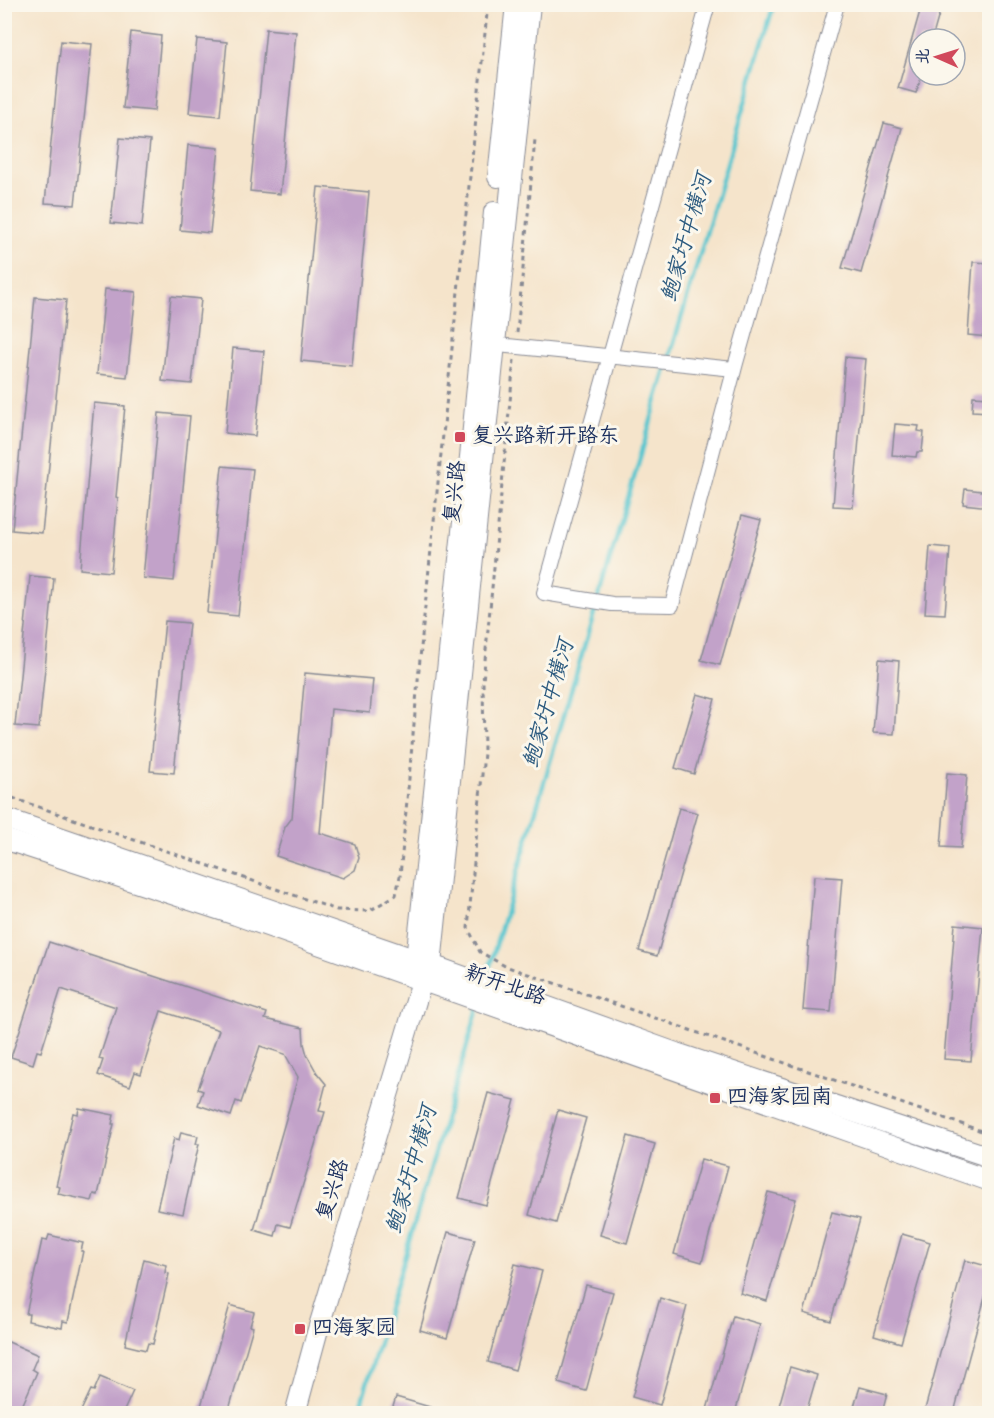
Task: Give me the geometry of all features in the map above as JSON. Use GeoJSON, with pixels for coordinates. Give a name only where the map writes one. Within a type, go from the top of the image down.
{"type":"FeatureCollection","features":[{"type":"Feature","properties":{"kind":"main road","name":"复兴路"},"geometry":{"type":"LineString","coordinates":[[488,344],[516,4]]}},
{"type":"Feature","properties":{"kind":"main road","name":"复兴路"},"geometry":{"type":"LineString","coordinates":[[296,1413],[316,1333],[423,969],[472,438],[508,206],[530,4]]}},
{"type":"Feature","properties":{"kind":"main road","name":"新开北路"},"geometry":{"type":"LineString","coordinates":[[4,818],[423,969],[990,1180]]}},
{"type":"Feature","properties":{"kind":"main road","name":"新开北路"},"geometry":{"type":"LineString","coordinates":[[4,839],[236,915],[423,969]]}},
{"type":"Feature","properties":{"kind":"main road","name":"新开北路"},"geometry":{"type":"LineString","coordinates":[[500,999],[676,1053],[990,1157]]}},
{"type":"Feature","properties":{"kind":"street"},"geometry":{"type":"LineString","coordinates":[[708,4],[544,593],[612,604],[672,605],[734,369],[837,4]]}},
{"type":"Feature","properties":{"kind":"street"},"geometry":{"type":"LineString","coordinates":[[488,344],[734,369]]}},
{"type":"Feature","properties":{"kind":"path"},"geometry":{"type":"LineString","coordinates":[[4,795],[338,910],[369,911],[396,895],[400,876],[423,626],[488,4]]}},
{"type":"Feature","properties":{"kind":"path"},"geometry":{"type":"LineString","coordinates":[[516,338],[536,136]]}},
{"type":"Feature","properties":{"kind":"path"},"geometry":{"type":"LineString","coordinates":[[515,350],[483,681],[484,753],[468,928],[480,952],[506,966],[990,1134]]}},
{"type":"Feature","properties":{"kind":"building"},"geometry":{"type":"Polygon","coordinates":[[[922,4],[942,4],[935,27],[915,27],[922,4]]]}},
{"type":"Feature","properties":{"kind":"building"},"geometry":{"type":"Polygon","coordinates":[[[266,29],[296,32],[280,194],[250,191],[266,29]]]}},
{"type":"Feature","properties":{"kind":"building"},"geometry":{"type":"Polygon","coordinates":[[[131,32],[161,36],[154,111],[123,108],[131,32]]]}},
{"type":"Feature","properties":{"kind":"building"},"geometry":{"type":"Polygon","coordinates":[[[197,39],[227,42],[220,116],[189,113],[197,39]]]}},
{"type":"Feature","properties":{"kind":"building"},"geometry":{"type":"Polygon","coordinates":[[[61,41],[92,44],[75,205],[45,203],[61,41]]]}},
{"type":"Feature","properties":{"kind":"building"},"geometry":{"type":"Polygon","coordinates":[[[907,56],[907,87],[918,87],[916,93],[898,88],[907,56]]]}},
{"type":"Feature","properties":{"kind":"building"},"geometry":{"type":"Polygon","coordinates":[[[884,123],[902,128],[861,273],[842,268],[884,123]]]}},
{"type":"Feature","properties":{"kind":"building"},"geometry":{"type":"Polygon","coordinates":[[[120,138],[150,141],[142,226],[111,223],[120,138]]]}},
{"type":"Feature","properties":{"kind":"building"},"geometry":{"type":"Polygon","coordinates":[[[188,145],[219,148],[210,233],[180,230],[188,145]]]}},
{"type":"Feature","properties":{"kind":"building"},"geometry":{"type":"Polygon","coordinates":[[[318,187],[369,192],[352,366],[301,361],[318,187]]]}},
{"type":"Feature","properties":{"kind":"building"},"geometry":{"type":"Polygon","coordinates":[[[973,262],[990,263],[988,337],[968,335],[973,262]]]}},
{"type":"Feature","properties":{"kind":"building"},"geometry":{"type":"Polygon","coordinates":[[[105,289],[136,292],[127,377],[97,374],[105,289]]]}},
{"type":"Feature","properties":{"kind":"building"},"geometry":{"type":"Polygon","coordinates":[[[171,296],[201,299],[192,384],[162,381],[171,296]]]}},
{"type":"Feature","properties":{"kind":"building"},"geometry":{"type":"Polygon","coordinates":[[[35,297],[66,300],[42,533],[12,530],[35,297]]]}},
{"type":"Feature","properties":{"kind":"building"},"geometry":{"type":"Polygon","coordinates":[[[233,348],[264,351],[255,436],[225,433],[233,348]]]}},
{"type":"Feature","properties":{"kind":"building"},"geometry":{"type":"Polygon","coordinates":[[[845,357],[866,359],[853,507],[833,506],[845,357]]]}},
{"type":"Feature","properties":{"kind":"building"},"geometry":{"type":"Polygon","coordinates":[[[973,396],[990,397],[990,412],[972,411],[973,396]]]}},
{"type":"Feature","properties":{"kind":"building"},"geometry":{"type":"Polygon","coordinates":[[[94,403],[125,406],[111,572],[80,569],[94,403]]]}},
{"type":"Feature","properties":{"kind":"building"},"geometry":{"type":"Polygon","coordinates":[[[159,413],[190,416],[174,581],[143,578],[159,413]]]}},
{"type":"Feature","properties":{"kind":"building"},"geometry":{"type":"Polygon","coordinates":[[[895,424],[919,426],[918,431],[924,432],[922,452],[917,452],[916,457],[892,455],[895,424]]]}},
{"type":"Feature","properties":{"kind":"building"},"geometry":{"type":"Polygon","coordinates":[[[222,466],[253,469],[238,616],[207,613],[222,466]]]}},
{"type":"Feature","properties":{"kind":"building"},"geometry":{"type":"Polygon","coordinates":[[[965,489],[990,492],[990,507],[963,504],[965,489]]]}},
{"type":"Feature","properties":{"kind":"building"},"geometry":{"type":"Polygon","coordinates":[[[742,515],[761,520],[720,665],[701,660],[742,515]]]}},
{"type":"Feature","properties":{"kind":"building"},"geometry":{"type":"Polygon","coordinates":[[[930,546],[950,548],[945,614],[925,613],[930,546]]]}},
{"type":"Feature","properties":{"kind":"building"},"geometry":{"type":"Polygon","coordinates":[[[30,576],[54,578],[39,728],[15,726],[30,576]]]}},
{"type":"Feature","properties":{"kind":"building"},"geometry":{"type":"Polygon","coordinates":[[[165,621],[189,623],[174,773],[150,771],[165,621]]]}},
{"type":"Feature","properties":{"kind":"building"},"geometry":{"type":"Polygon","coordinates":[[[879,659],[899,661],[894,734],[873,733],[879,659]]]}},
{"type":"Feature","properties":{"kind":"building"},"geometry":{"type":"Polygon","coordinates":[[[305,673],[373,679],[370,713],[331,709],[320,833],[355,844],[359,858],[355,870],[343,878],[276,856],[285,827],[292,818],[305,673]]]}},
{"type":"Feature","properties":{"kind":"building"},"geometry":{"type":"Polygon","coordinates":[[[697,694],[715,699],[694,774],[675,768],[697,694]]]}},
{"type":"Feature","properties":{"kind":"building"},"geometry":{"type":"Polygon","coordinates":[[[947,773],[967,775],[961,848],[941,847],[947,773]]]}},
{"type":"Feature","properties":{"kind":"building"},"geometry":{"type":"Polygon","coordinates":[[[679,808],[698,813],[657,956],[639,951],[679,808]]]}},
{"type":"Feature","properties":{"kind":"building"},"geometry":{"type":"Polygon","coordinates":[[[814,876],[842,878],[831,1012],[803,1010],[814,876]]]}},
{"type":"Feature","properties":{"kind":"building"},"geometry":{"type":"Polygon","coordinates":[[[955,924],[983,927],[971,1061],[944,1059],[955,924]]]}},
{"type":"Feature","properties":{"kind":"building"},"geometry":{"type":"Polygon","coordinates":[[[49,942],[267,1013],[265,1019],[303,1028],[307,1055],[326,1084],[319,1111],[325,1112],[290,1227],[278,1224],[275,1236],[254,1230],[298,1077],[285,1054],[260,1046],[241,1103],[236,1101],[231,1116],[198,1105],[203,1091],[198,1089],[219,1030],[161,1011],[141,1074],[135,1072],[130,1086],[98,1075],[103,1060],[99,1059],[116,1007],[61,989],[41,1052],[37,1051],[33,1064],[11,1057],[49,942]]]}},
{"type":"Feature","properties":{"kind":"building"},"geometry":{"type":"Polygon","coordinates":[[[488,1093],[515,1100],[486,1205],[459,1198],[488,1093]]]}},
{"type":"Feature","properties":{"kind":"building"},"geometry":{"type":"Polygon","coordinates":[[[79,1108],[114,1115],[98,1195],[94,1194],[92,1201],[58,1194],[60,1187],[56,1186],[73,1113],[78,1114],[79,1108]]]}},
{"type":"Feature","properties":{"kind":"building"},"geometry":{"type":"Polygon","coordinates":[[[558,1110],[586,1118],[556,1223],[529,1215],[558,1110]]]}},
{"type":"Feature","properties":{"kind":"building"},"geometry":{"type":"Polygon","coordinates":[[[181,1132],[198,1136],[196,1144],[199,1144],[183,1214],[157,1209],[174,1138],[179,1140],[181,1132]]]}},
{"type":"Feature","properties":{"kind":"building"},"geometry":{"type":"Polygon","coordinates":[[[628,1136],[655,1144],[627,1243],[600,1235],[628,1136]]]}},
{"type":"Feature","properties":{"kind":"building"},"geometry":{"type":"Polygon","coordinates":[[[701,1159],[728,1166],[702,1262],[674,1254],[701,1159]]]}},
{"type":"Feature","properties":{"kind":"building"},"geometry":{"type":"Polygon","coordinates":[[[768,1192],[796,1199],[767,1301],[740,1293],[768,1192]]]}},
{"type":"Feature","properties":{"kind":"building"},"geometry":{"type":"Polygon","coordinates":[[[832,1212],[860,1219],[831,1321],[804,1313],[832,1212]]]}},
{"type":"Feature","properties":{"kind":"building"},"geometry":{"type":"Polygon","coordinates":[[[448,1232],[475,1239],[447,1338],[420,1330],[448,1232]]]}},
{"type":"Feature","properties":{"kind":"building"},"geometry":{"type":"Polygon","coordinates":[[[902,1234],[930,1242],[901,1343],[874,1335],[902,1234]]]}},
{"type":"Feature","properties":{"kind":"building"},"geometry":{"type":"Polygon","coordinates":[[[49,1235],[83,1243],[68,1322],[63,1321],[62,1328],[28,1321],[29,1314],[26,1314],[42,1240],[47,1241],[49,1235]]]}},
{"type":"Feature","properties":{"kind":"building"},"geometry":{"type":"Polygon","coordinates":[[[144,1259],[166,1265],[165,1273],[169,1274],[153,1344],[148,1343],[146,1350],[125,1345],[144,1259]]]}},
{"type":"Feature","properties":{"kind":"building"},"geometry":{"type":"Polygon","coordinates":[[[965,1260],[990,1267],[990,1279],[954,1413],[924,1413],[965,1260]]]}},
{"type":"Feature","properties":{"kind":"building"},"geometry":{"type":"Polygon","coordinates":[[[515,1264],[542,1271],[515,1370],[488,1362],[515,1264]]]}},
{"type":"Feature","properties":{"kind":"building"},"geometry":{"type":"Polygon","coordinates":[[[586,1285],[613,1292],[586,1391],[558,1383],[586,1285]]]}},
{"type":"Feature","properties":{"kind":"building"},"geometry":{"type":"Polygon","coordinates":[[[660,1298],[687,1306],[660,1405],[632,1397],[660,1298]]]}},
{"type":"Feature","properties":{"kind":"building"},"geometry":{"type":"Polygon","coordinates":[[[230,1305],[254,1312],[250,1326],[253,1327],[228,1413],[199,1413],[230,1305]]]}},
{"type":"Feature","properties":{"kind":"building"},"geometry":{"type":"Polygon","coordinates":[[[733,1316],[760,1324],[735,1413],[706,1413],[733,1316]]]}},
{"type":"Feature","properties":{"kind":"building"},"geometry":{"type":"Polygon","coordinates":[[[4,1340],[38,1355],[32,1369],[37,1372],[19,1413],[4,1413],[4,1340]]]}},
{"type":"Feature","properties":{"kind":"building"},"geometry":{"type":"Polygon","coordinates":[[[790,1367],[817,1375],[806,1413],[777,1413],[790,1367]]]}},
{"type":"Feature","properties":{"kind":"building"},"geometry":{"type":"Polygon","coordinates":[[[100,1377],[133,1391],[123,1413],[80,1413],[100,1377]]]}},
{"type":"Feature","properties":{"kind":"building"},"geometry":{"type":"Polygon","coordinates":[[[860,1387],[887,1394],[882,1413],[852,1413],[860,1387]]]}},
{"type":"Feature","properties":{"kind":"building"},"geometry":{"type":"Polygon","coordinates":[[[396,1397],[440,1410],[439,1413],[391,1413],[396,1397]]]}},
{"type":"Feature","properties":{"kind":"waterway","name":"鲍家圩中横河"},"geometry":{"type":"LineString","coordinates":[[486,979],[774,4]]}},
{"type":"Feature","properties":{"kind":"waterway","name":"鲍家圩中横河"},"geometry":{"type":"LineString","coordinates":[[358,1414],[479,1005]]}},
{"type":"Feature","properties":{"kind":"place","name":"复兴路新开路东"},"geometry":{"type":"Point","coordinates":[460,437]}},
{"type":"Feature","properties":{"kind":"place","name":"四海家园南"},"geometry":{"type":"Point","coordinates":[715,1098]}},
{"type":"Feature","properties":{"kind":"place","name":"四海家园"},"geometry":{"type":"Point","coordinates":[300,1329]}}]}
